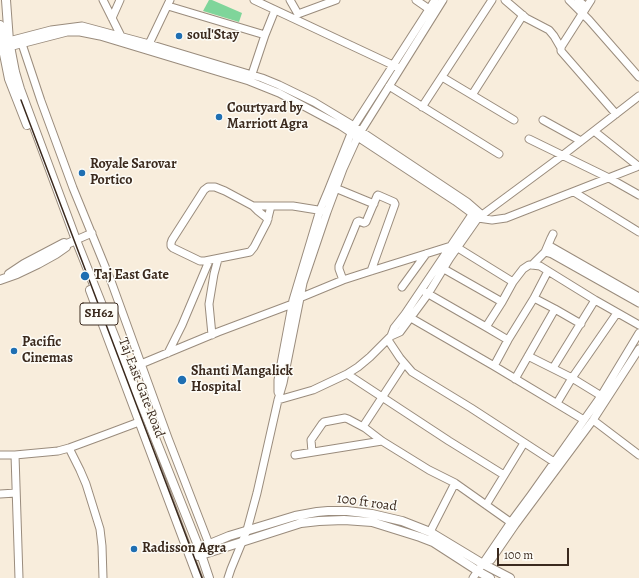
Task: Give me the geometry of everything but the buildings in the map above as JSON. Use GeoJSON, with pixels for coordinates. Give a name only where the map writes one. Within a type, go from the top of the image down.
{"type":"FeatureCollection","features":[{"type":"Feature","properties":{"kind":"main road","name":"SH62"},"geometry":{"type":"LineString","coordinates":[[5,44],[6,0]]}},
{"type":"Feature","properties":{"kind":"main road","name":"SH62"},"geometry":{"type":"LineString","coordinates":[[0,26],[72,242],[129,372],[209,578]]}},
{"type":"Feature","properties":{"kind":"main road"},"geometry":{"type":"LineString","coordinates":[[2,279],[38,264],[56,254],[72,242]]}},
{"type":"Feature","properties":{"kind":"main road","name":"Taj East Gate Road"},"geometry":{"type":"LineString","coordinates":[[72,242],[198,578]]}},
{"type":"Feature","properties":{"kind":"main road","name":"100 ft road"},"geometry":{"type":"LineString","coordinates":[[200,552],[209,544],[229,536],[295,516],[317,512],[347,511],[372,514],[402,521],[430,532],[510,578]]}},
{"type":"Feature","properties":{"kind":"main road","name":"100 ft road"},"geometry":{"type":"LineString","coordinates":[[190,555],[241,543],[301,523],[344,520],[372,522],[433,542],[478,575],[490,578]]}},
{"type":"Feature","properties":{"kind":"street"},"geometry":{"type":"LineString","coordinates":[[102,0],[121,36]]}},
{"type":"Feature","properties":{"kind":"street"},"geometry":{"type":"LineString","coordinates":[[112,18],[120,0]]}},
{"type":"Feature","properties":{"kind":"street"},"geometry":{"type":"LineString","coordinates":[[254,0],[400,69]]}},
{"type":"Feature","properties":{"kind":"street"},"geometry":{"type":"LineString","coordinates":[[290,0],[298,14],[336,0]]}},
{"type":"Feature","properties":{"kind":"street"},"geometry":{"type":"LineString","coordinates":[[416,0],[429,8]]}},
{"type":"Feature","properties":{"kind":"street"},"geometry":{"type":"LineString","coordinates":[[228,578],[247,530],[268,447],[278,400],[278,380],[296,301],[324,211],[343,169],[356,131],[393,65],[435,0]]}},
{"type":"Feature","properties":{"kind":"street"},"geometry":{"type":"LineString","coordinates":[[356,131],[389,86],[444,0]]}},
{"type":"Feature","properties":{"kind":"street"},"geometry":{"type":"LineString","coordinates":[[422,107],[492,0]]}},
{"type":"Feature","properties":{"kind":"street"},"geometry":{"type":"LineString","coordinates":[[505,0],[531,21],[550,30],[562,53],[616,114]]}},
{"type":"Feature","properties":{"kind":"street"},"geometry":{"type":"LineString","coordinates":[[569,0],[584,10]]}},
{"type":"Feature","properties":{"kind":"street"},"geometry":{"type":"LineString","coordinates":[[578,0],[594,25],[639,77]]}},
{"type":"Feature","properties":{"kind":"street"},"geometry":{"type":"LineString","coordinates":[[560,48],[591,0]]}},
{"type":"Feature","properties":{"kind":"street"},"geometry":{"type":"LineString","coordinates":[[149,44],[169,3],[265,35]]}},
{"type":"Feature","properties":{"kind":"street"},"geometry":{"type":"LineString","coordinates":[[252,74],[275,10]]}},
{"type":"Feature","properties":{"kind":"street"},"geometry":{"type":"LineString","coordinates":[[472,95],[523,15]]}},
{"type":"Feature","properties":{"kind":"street"},"geometry":{"type":"LineString","coordinates":[[5,44],[51,30],[82,26],[252,74],[275,83],[314,102],[356,131],[467,202],[477,214],[492,220],[506,218],[639,166]]}},
{"type":"Feature","properties":{"kind":"street"},"geometry":{"type":"LineString","coordinates":[[5,44],[22,44],[67,32],[80,32],[100,36],[259,84],[341,126],[356,131]]}},
{"type":"Feature","properties":{"kind":"street"},"geometry":{"type":"LineString","coordinates":[[22,44],[73,188],[111,280],[209,544]]}},
{"type":"Feature","properties":{"kind":"street"},"geometry":{"type":"LineString","coordinates":[[442,77],[514,120]]}},
{"type":"Feature","properties":{"kind":"street"},"geometry":{"type":"LineString","coordinates":[[389,86],[499,154]]}},
{"type":"Feature","properties":{"kind":"street"},"geometry":{"type":"LineString","coordinates":[[278,400],[313,390],[347,374],[370,357],[390,338],[400,332],[422,289],[477,214],[563,155],[639,96]]}},
{"type":"Feature","properties":{"kind":"street"},"geometry":{"type":"LineString","coordinates":[[543,120],[581,141]]}},
{"type":"Feature","properties":{"kind":"street"},"geometry":{"type":"LineString","coordinates":[[594,131],[639,166]]}},
{"type":"Feature","properties":{"kind":"street"},"geometry":{"type":"LineString","coordinates":[[529,139],[609,178],[639,195]]}},
{"type":"Feature","properties":{"kind":"street"},"geometry":{"type":"LineString","coordinates":[[268,219],[253,206],[225,191],[215,187],[208,187],[204,190],[171,243],[171,246],[200,260],[209,261],[250,252],[267,222],[268,219],[271,206]]}},
{"type":"Feature","properties":{"kind":"street"},"geometry":{"type":"LineString","coordinates":[[340,190],[374,204]]}},
{"type":"Feature","properties":{"kind":"street"},"geometry":{"type":"LineString","coordinates":[[574,192],[639,232]]}},
{"type":"Feature","properties":{"kind":"street"},"geometry":{"type":"LineString","coordinates":[[343,280],[339,266],[357,222],[366,222],[378,195],[394,202],[395,204],[371,271]]}},
{"type":"Feature","properties":{"kind":"street"},"geometry":{"type":"LineString","coordinates":[[253,206],[293,206],[324,211]]}},
{"type":"Feature","properties":{"kind":"street"},"geometry":{"type":"LineString","coordinates":[[72,242],[92,233]]}},
{"type":"Feature","properties":{"kind":"street"},"geometry":{"type":"LineString","coordinates":[[532,265],[546,248],[553,234]]}},
{"type":"Feature","properties":{"kind":"street"},"geometry":{"type":"LineString","coordinates":[[408,316],[428,294],[444,269],[454,247]]}},
{"type":"Feature","properties":{"kind":"street"},"geometry":{"type":"LineString","coordinates":[[129,372],[141,364],[296,301],[343,280],[426,254],[454,247],[514,282]]}},
{"type":"Feature","properties":{"kind":"street"},"geometry":{"type":"LineString","coordinates":[[546,248],[639,297]]}},
{"type":"Feature","properties":{"kind":"street"},"geometry":{"type":"LineString","coordinates":[[546,248],[552,254],[639,303]]}},
{"type":"Feature","properties":{"kind":"street"},"geometry":{"type":"LineString","coordinates":[[402,287],[426,254]]}},
{"type":"Feature","properties":{"kind":"street"},"geometry":{"type":"LineString","coordinates":[[212,335],[209,304],[218,259]]}},
{"type":"Feature","properties":{"kind":"street"},"geometry":{"type":"LineString","coordinates":[[168,353],[182,325],[209,261]]}},
{"type":"Feature","properties":{"kind":"street"},"geometry":{"type":"LineString","coordinates":[[486,327],[514,282],[523,269],[528,265],[540,266],[639,325]]}},
{"type":"Feature","properties":{"kind":"street"},"geometry":{"type":"LineString","coordinates":[[444,269],[502,302]]}},
{"type":"Feature","properties":{"kind":"street"},"geometry":{"type":"LineString","coordinates":[[494,366],[548,271]]}},
{"type":"Feature","properties":{"kind":"street"},"geometry":{"type":"LineString","coordinates":[[422,289],[428,294],[508,340]]}},
{"type":"Feature","properties":{"kind":"street"},"geometry":{"type":"LineString","coordinates":[[534,298],[556,309],[580,324]]}},
{"type":"Feature","properties":{"kind":"street"},"geometry":{"type":"LineString","coordinates":[[553,368],[595,300]]}},
{"type":"Feature","properties":{"kind":"street"},"geometry":{"type":"LineString","coordinates":[[515,379],[556,309]]}},
{"type":"Feature","properties":{"kind":"street"},"geometry":{"type":"LineString","coordinates":[[557,403],[572,378],[617,313]]}},
{"type":"Feature","properties":{"kind":"street"},"geometry":{"type":"LineString","coordinates":[[408,316],[584,420]]}},
{"type":"Feature","properties":{"kind":"street"},"geometry":{"type":"LineString","coordinates":[[513,524],[593,420],[639,333]]}},
{"type":"Feature","properties":{"kind":"street"},"geometry":{"type":"LineString","coordinates":[[390,338],[404,364],[412,372],[554,462]]}},
{"type":"Feature","properties":{"kind":"street"},"geometry":{"type":"LineString","coordinates":[[478,575],[554,462],[584,420],[604,397],[639,348]]}},
{"type":"Feature","properties":{"kind":"street"},"geometry":{"type":"LineString","coordinates":[[528,356],[572,378],[604,397]]}},
{"type":"Feature","properties":{"kind":"street"},"geometry":{"type":"LineString","coordinates":[[364,428],[364,425],[382,396],[404,364]]}},
{"type":"Feature","properties":{"kind":"street"},"geometry":{"type":"LineString","coordinates":[[347,374],[504,475]]}},
{"type":"Feature","properties":{"kind":"street"},"geometry":{"type":"LineString","coordinates":[[312,452],[311,440],[324,422],[345,418],[348,419],[429,470],[455,483],[513,524]]}},
{"type":"Feature","properties":{"kind":"street"},"geometry":{"type":"LineString","coordinates":[[593,420],[639,455]]}},
{"type":"Feature","properties":{"kind":"street"},"geometry":{"type":"LineString","coordinates":[[0,455],[50,452],[68,448],[139,422]]}},
{"type":"Feature","properties":{"kind":"street"},"geometry":{"type":"LineString","coordinates":[[295,455],[382,441]]}},
{"type":"Feature","properties":{"kind":"street"},"geometry":{"type":"LineString","coordinates":[[486,505],[524,443]]}},
{"type":"Feature","properties":{"kind":"street"},"geometry":{"type":"LineString","coordinates":[[68,448],[86,484],[100,529],[103,578]]}},
{"type":"Feature","properties":{"kind":"street"},"geometry":{"type":"LineString","coordinates":[[15,455],[20,578]]}},
{"type":"Feature","properties":{"kind":"street"},"geometry":{"type":"LineString","coordinates":[[430,532],[455,483]]}},
{"type":"Feature","properties":{"kind":"street"},"geometry":{"type":"LineString","coordinates":[[0,494],[16,493]]}},
{"type":"Feature","properties":{"kind":"green space"},"geometry":{"type":"Polygon","coordinates":[[[209,0],[242,13],[239,22],[203,11],[209,0]]]}},
{"type":"Feature","properties":{"kind":"railway"},"geometry":{"type":"LineString","coordinates":[[21,100],[202,578]]}},
{"type":"Feature","properties":{"kind":"place","name":"soul'Stay"},"geometry":{"type":"Point","coordinates":[179,36]}},
{"type":"Feature","properties":{"kind":"place","name":"Courtyard by Marriott Agra"},"geometry":{"type":"Point","coordinates":[219,117]}},
{"type":"Feature","properties":{"kind":"place","name":"Royale Sarovar Portico"},"geometry":{"type":"Point","coordinates":[82,173]}},
{"type":"Feature","properties":{"kind":"place","name":"Taj East Gate"},"geometry":{"type":"Point","coordinates":[85,276]}},
{"type":"Feature","properties":{"kind":"place","name":"Pacific Cinemas"},"geometry":{"type":"Point","coordinates":[14,351]}},
{"type":"Feature","properties":{"kind":"place","name":"Shanti Mangalick Hospital"},"geometry":{"type":"Point","coordinates":[182,380]}},
{"type":"Feature","properties":{"kind":"place","name":"Radisson Agra"},"geometry":{"type":"Point","coordinates":[134,549]}}]}
